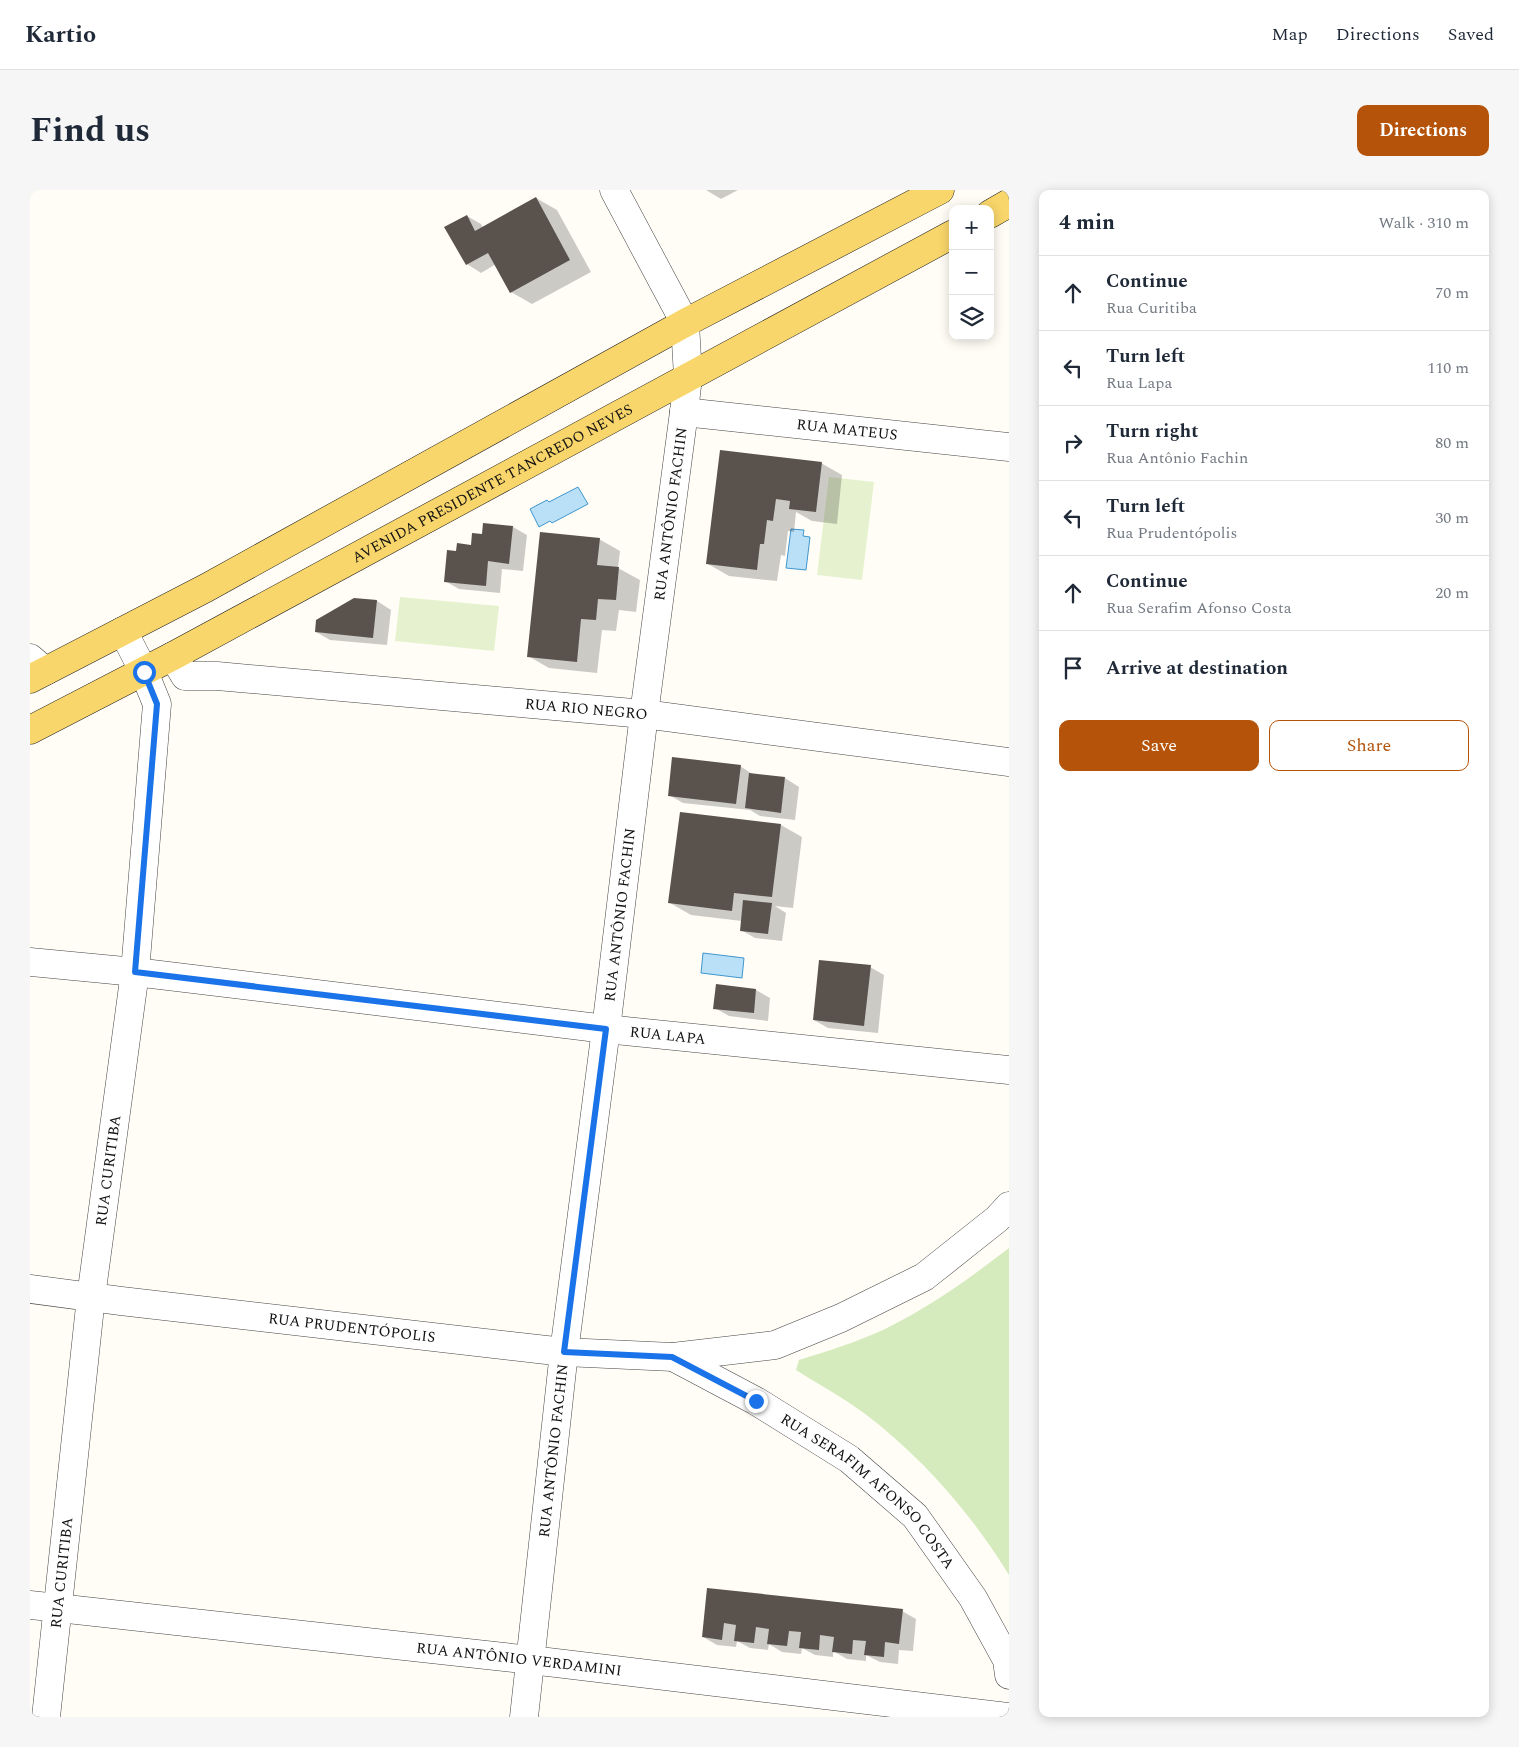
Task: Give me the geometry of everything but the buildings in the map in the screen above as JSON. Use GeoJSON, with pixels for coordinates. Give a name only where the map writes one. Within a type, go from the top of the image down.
{"type":"FeatureCollection","features":[{"type":"Feature","properties":{"kind":"main road"},"geometry":{"type":"LineString","coordinates":[[35,669],[123,631],[206,588],[685,323],[940,190]]}},
{"type":"Feature","properties":{"kind":"main road"},"geometry":{"type":"LineString","coordinates":[[994,212],[1009,203]]}},
{"type":"Feature","properties":{"kind":"main road","name":"AVENIDA PRESIDENTE TANCREDO NEVES"},"geometry":{"type":"LineString","coordinates":[[30,730],[144,672],[179,666],[688,377],[949,236]]}},
{"type":"Feature","properties":{"kind":"street"},"geometry":{"type":"LineString","coordinates":[[614,190],[685,323]]}},
{"type":"Feature","properties":{"kind":"street","name":"RUA ANTÔNIO FACHIN"},"geometry":{"type":"LineString","coordinates":[[524,1717],[564,1352],[684,412],[688,377],[685,323]]}},
{"type":"Feature","properties":{"kind":"street","name":"RUA MATEUS"},"geometry":{"type":"LineString","coordinates":[[684,412],[1009,447]]}},
{"type":"Feature","properties":{"kind":"street","name":"RUA CURITIBA"},"geometry":{"type":"LineString","coordinates":[[46,1717],[90,1297],[135,972],[157,704],[144,672],[123,631]]}},
{"type":"Feature","properties":{"kind":"street"},"geometry":{"type":"LineString","coordinates":[[157,704],[168,686],[176,680],[179,666]]}},
{"type":"Feature","properties":{"kind":"street","name":"RUA RIO NEGRO"},"geometry":{"type":"LineString","coordinates":[[179,666],[217,676],[644,714],[1009,762]]}},
{"type":"Feature","properties":{"kind":"street","name":"RUA LAPA"},"geometry":{"type":"LineString","coordinates":[[30,962],[135,972],[606,1029],[1009,1070]]}},
{"type":"Feature","properties":{"kind":"street","name":"RUA PRUDENTÓPOLIS"},"geometry":{"type":"LineString","coordinates":[[30,1289],[564,1352],[672,1357],[775,1345],[841,1318],[924,1277],[998,1219],[1009,1206]]}},
{"type":"Feature","properties":{"kind":"street","name":"RUA SERAFIM AFONSO COSTA"},"geometry":{"type":"LineString","coordinates":[[672,1357],[756,1401],[849,1459],[915,1516],[973,1598],[1009,1665]]}},
{"type":"Feature","properties":{"kind":"street","name":"RUA ANTÔNIO VERDAMINI"},"geometry":{"type":"LineString","coordinates":[[30,1605],[531,1660],[1009,1717]]}},
{"type":"Feature","properties":{"kind":"green space"},"geometry":{"type":"Polygon","coordinates":[[[829,477],[874,482],[862,580],[817,575],[829,477]]]}},
{"type":"Feature","properties":{"kind":"green space"},"geometry":{"type":"Polygon","coordinates":[[[400,597],[499,606],[494,651],[395,641],[400,597]]]}},
{"type":"Feature","properties":{"kind":"green space"},"geometry":{"type":"Polygon","coordinates":[[[1009,1248],[1009,1575],[962,1508],[906,1448],[864,1413],[796,1370],[799,1360],[832,1350],[885,1329],[934,1302],[1009,1248]]]}},
{"type":"Feature","properties":{"kind":"water"},"geometry":{"type":"Polygon","coordinates":[[[578,487],[588,504],[552,523],[550,521],[539,527],[530,509],[547,500],[549,502],[578,487]]]}},
{"type":"Feature","properties":{"kind":"water"},"geometry":{"type":"Polygon","coordinates":[[[791,529],[804,530],[803,536],[810,537],[806,570],[786,568],[791,529]]]}},
{"type":"Feature","properties":{"kind":"water"},"geometry":{"type":"Polygon","coordinates":[[[703,953],[744,958],[742,978],[701,973],[703,953]]]}},
{"type":"Feature","properties":{"kind":"route"},"geometry":{"type":"LineString","coordinates":[[144,672],[157,704],[135,972],[606,1029],[564,1352],[672,1357],[756,1401]]}}]}
